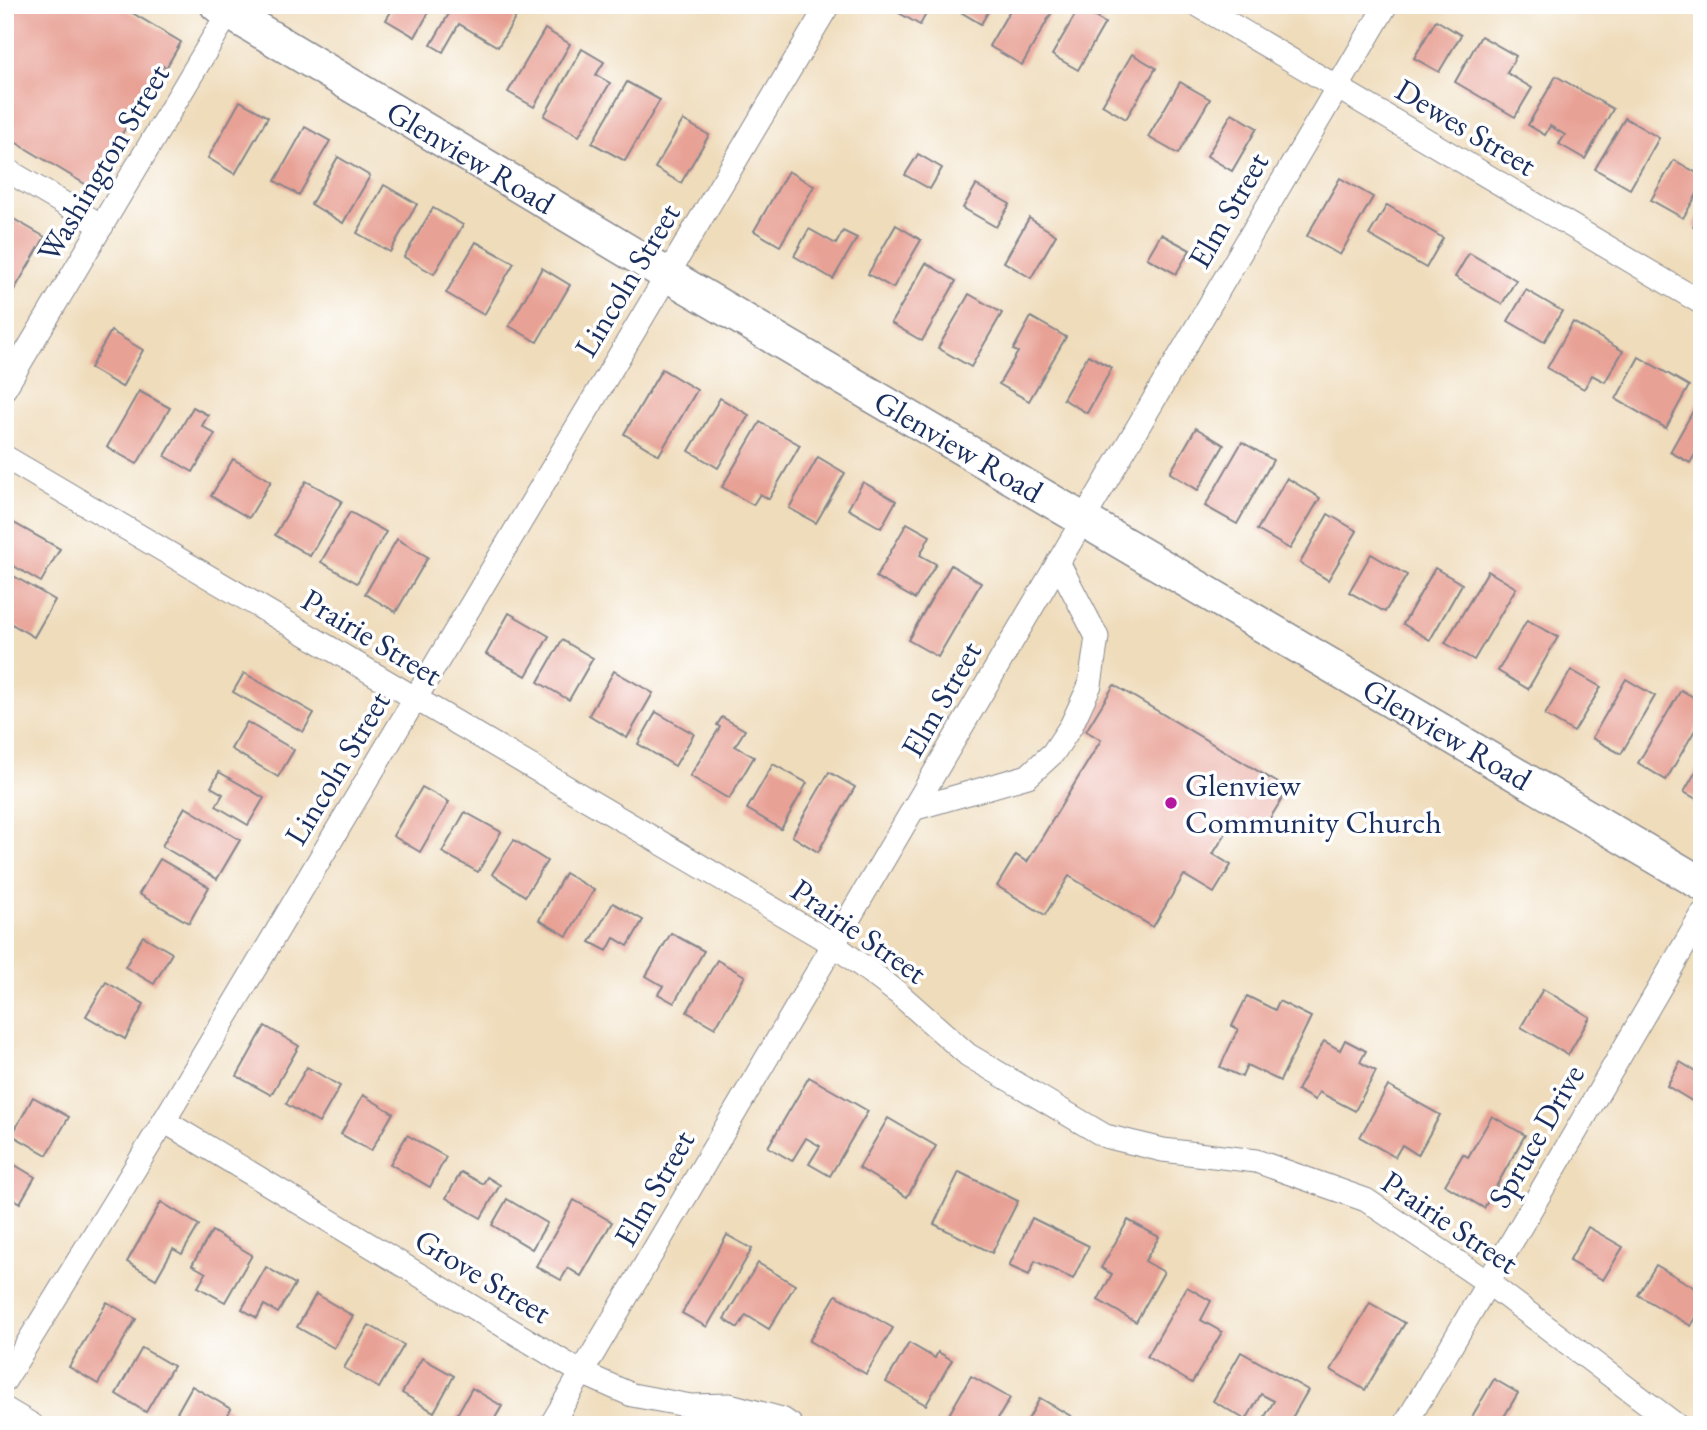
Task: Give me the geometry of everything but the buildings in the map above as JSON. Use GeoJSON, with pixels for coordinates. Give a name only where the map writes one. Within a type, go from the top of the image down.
{"type":"FeatureCollection","features":[{"type":"Feature","properties":{"kind":"main road","name":"Glenview Road"},"geometry":{"type":"LineString","coordinates":[[227,8],[666,274],[1702,884]]}},
{"type":"Feature","properties":{"kind":"street","name":"Lincoln Street"},"geometry":{"type":"LineString","coordinates":[[5,1380],[164,1121],[828,5]]}},
{"type":"Feature","properties":{"kind":"street","name":"Dewes Street"},"geometry":{"type":"LineString","coordinates":[[1198,5],[1702,303]]}},
{"type":"Feature","properties":{"kind":"street","name":"Elm Street"},"geometry":{"type":"LineString","coordinates":[[551,1425],[1386,5]]}},
{"type":"Feature","properties":{"kind":"street","name":"Washington Street"},"geometry":{"type":"LineString","coordinates":[[5,388],[227,8]]}},
{"type":"Feature","properties":{"kind":"street"},"geometry":{"type":"LineString","coordinates":[[5,169],[102,226]]}},
{"type":"Feature","properties":{"kind":"street","name":"Prairie Street"},"geometry":{"type":"LineString","coordinates":[[5,457],[833,944],[898,993],[968,1055],[1105,1136],[1164,1150],[1256,1161],[1366,1200],[1487,1282],[1676,1425]]}},
{"type":"Feature","properties":{"kind":"street"},"geometry":{"type":"LineString","coordinates":[[913,809],[1028,776],[1053,753],[1071,726],[1090,685],[1097,637],[1058,562]]}},
{"type":"Feature","properties":{"kind":"street","name":"Spruce Drive"},"geometry":{"type":"LineString","coordinates":[[1405,1425],[1702,915]]}},
{"type":"Feature","properties":{"kind":"street","name":"Grove Street"},"geometry":{"type":"LineString","coordinates":[[164,1121],[582,1373],[632,1395],[691,1406],[730,1405],[782,1419],[791,1425]]}},
{"type":"Feature","properties":{"kind":"street"},"geometry":{"type":"LineString","coordinates":[[5,1409],[32,1425]]}},
{"type":"Feature","properties":{"kind":"place","name":"Glenview Community Church"},"geometry":{"type":"Point","coordinates":[1171,803]}}]}
